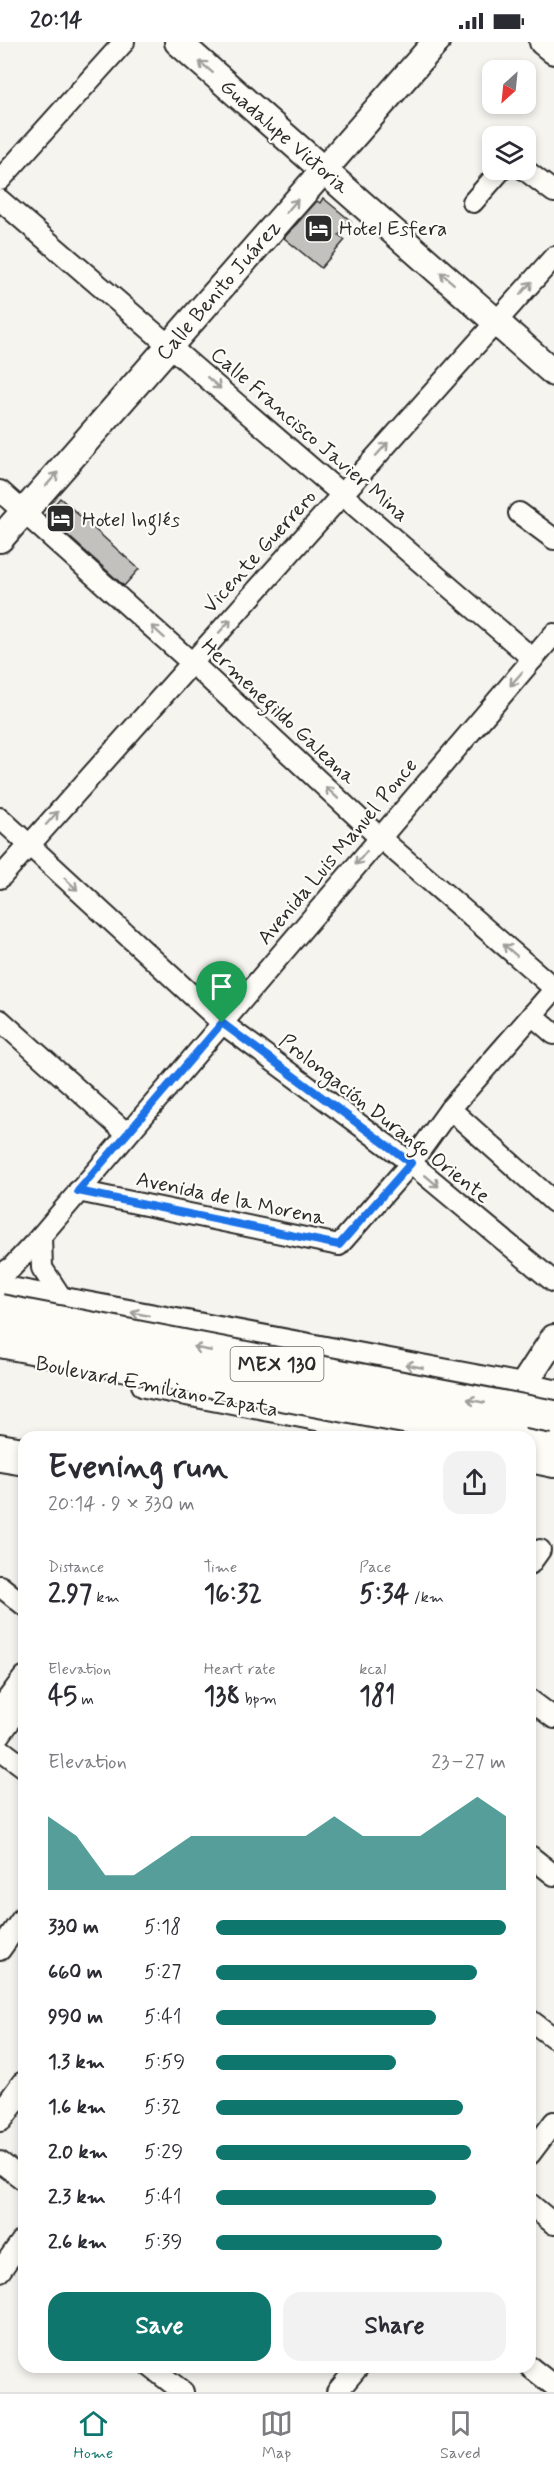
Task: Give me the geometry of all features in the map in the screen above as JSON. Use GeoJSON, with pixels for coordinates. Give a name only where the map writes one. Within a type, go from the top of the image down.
{"type":"FeatureCollection","features":[{"type":"Feature","properties":{"kind":"main road","name":"Boulevard Emiliano Zapata"},"geometry":{"type":"LineString","coordinates":[[0,1311],[553,1397]]}},
{"type":"Feature","properties":{"kind":"main road","name":"Boulevard Emiliano Zapata"},"geometry":{"type":"LineString","coordinates":[[0,1341],[481,1431]]}},
{"type":"Feature","properties":{"kind":"main road"},"geometry":{"type":"LineString","coordinates":[[536,1441],[554,1445]]}},
{"type":"Feature","properties":{"kind":"street"},"geometry":{"type":"LineString","coordinates":[[0,180],[123,42]]}},
{"type":"Feature","properties":{"kind":"street","name":"Guadalupe Victoria"},"geometry":{"type":"LineString","coordinates":[[178,42],[554,373]]}},
{"type":"Feature","properties":{"kind":"street","name":"Calle Benito Juárez"},"geometry":{"type":"LineString","coordinates":[[0,539],[436,42]]}},
{"type":"Feature","properties":{"kind":"street"},"geometry":{"type":"LineString","coordinates":[[543,42],[554,51]]}},
{"type":"Feature","properties":{"kind":"street"},"geometry":{"type":"LineString","coordinates":[[536,178],[554,192]]}},
{"type":"Feature","properties":{"kind":"street"},"geometry":{"type":"LineString","coordinates":[[473,202],[492,180]]}},
{"type":"Feature","properties":{"kind":"street","name":"Calle Francisco Javier Mina"},"geometry":{"type":"LineString","coordinates":[[0,200],[533,659]]}},
{"type":"Feature","properties":{"kind":"street","name":"Vicente Guerrero"},"geometry":{"type":"LineString","coordinates":[[0,878],[554,257]]}},
{"type":"Feature","properties":{"kind":"street","name":"Hermenegildo Galeana"},"geometry":{"type":"LineString","coordinates":[[0,491],[192,663],[379,837],[554,989]]}},
{"type":"Feature","properties":{"kind":"street"},"geometry":{"type":"LineString","coordinates":[[519,513],[554,539]]}},
{"type":"Feature","properties":{"kind":"street","name":"Avenida Luis Manuel Ponce"},"geometry":{"type":"LineString","coordinates":[[0,1275],[12,1267],[41,1236],[554,634]]}},
{"type":"Feature","properties":{"kind":"street","name":"Prolongación Durango Oriente"},"geometry":{"type":"LineString","coordinates":[[0,818],[222,1023],[411,1163],[554,1282]]}},
{"type":"Feature","properties":{"kind":"street"},"geometry":{"type":"LineString","coordinates":[[411,1163],[450,1109],[554,989]]}},
{"type":"Feature","properties":{"kind":"street"},"geometry":{"type":"LineString","coordinates":[[532,1015],[554,1034]]}},
{"type":"Feature","properties":{"kind":"street"},"geometry":{"type":"LineString","coordinates":[[0,1020],[127,1134]]}},
{"type":"Feature","properties":{"kind":"street"},"geometry":{"type":"LineString","coordinates":[[450,1109],[554,1202]]}},
{"type":"Feature","properties":{"kind":"street","name":"Avenida de la Morena"},"geometry":{"type":"LineString","coordinates":[[78,1191],[339,1245],[411,1163]]}},
{"type":"Feature","properties":{"kind":"street"},"geometry":{"type":"LineString","coordinates":[[41,1236],[42,1268],[63,1300]]}},
{"type":"Feature","properties":{"kind":"street"},"geometry":{"type":"LineString","coordinates":[[0,1289],[522,1386],[553,1397],[519,1431]]}},
{"type":"Feature","properties":{"kind":"street"},"geometry":{"type":"LineString","coordinates":[[494,1431],[554,1338]]}},
{"type":"Feature","properties":{"kind":"street","name":"Boulevard Emiliano Zapata"},"geometry":{"type":"LineString","coordinates":[[0,1356],[389,1431]]}},
{"type":"Feature","properties":{"kind":"street"},"geometry":{"type":"LineString","coordinates":[[0,1444],[18,1447]]}},
{"type":"Feature","properties":{"kind":"street"},"geometry":{"type":"LineString","coordinates":[[536,1460],[554,1464]]}},
{"type":"Feature","properties":{"kind":"street"},"geometry":{"type":"LineString","coordinates":[[0,1461],[18,1464]]}},
{"type":"Feature","properties":{"kind":"street"},"geometry":{"type":"LineString","coordinates":[[0,1586],[18,1600]]}},
{"type":"Feature","properties":{"kind":"street"},"geometry":{"type":"LineString","coordinates":[[0,1709],[18,1685]]}},
{"type":"Feature","properties":{"kind":"street"},"geometry":{"type":"LineString","coordinates":[[536,1704],[554,1718]]}},
{"type":"Feature","properties":{"kind":"street"},"geometry":{"type":"LineString","coordinates":[[0,1735],[18,1710]]}},
{"type":"Feature","properties":{"kind":"street"},"geometry":{"type":"LineString","coordinates":[[0,1749],[18,1762]]}},
{"type":"Feature","properties":{"kind":"street"},"geometry":{"type":"LineString","coordinates":[[536,1861],[554,1875]]}},
{"type":"Feature","properties":{"kind":"street"},"geometry":{"type":"LineString","coordinates":[[0,1950],[18,1924]]}},
{"type":"Feature","properties":{"kind":"street"},"geometry":{"type":"LineString","coordinates":[[536,2024],[554,2038]]}},
{"type":"Feature","properties":{"kind":"street"},"geometry":{"type":"LineString","coordinates":[[0,2118],[18,2093]]}},
{"type":"Feature","properties":{"kind":"street"},"geometry":{"type":"LineString","coordinates":[[536,2146],[554,2122]]}},
{"type":"Feature","properties":{"kind":"street"},"geometry":{"type":"LineString","coordinates":[[0,2162],[18,2176]]}},
{"type":"Feature","properties":{"kind":"street"},"geometry":{"type":"LineString","coordinates":[[536,2209],[554,2224]]}},
{"type":"Feature","properties":{"kind":"street"},"geometry":{"type":"LineString","coordinates":[[11,2265],[18,2250]]}},
{"type":"Feature","properties":{"kind":"street"},"geometry":{"type":"LineString","coordinates":[[536,2372],[554,2386]]}},
{"type":"Feature","properties":{"kind":"street"},"geometry":{"type":"LineString","coordinates":[[159,2373],[183,2392]]}},
{"type":"Feature","properties":{"kind":"street"},"geometry":{"type":"LineString","coordinates":[[337,2392],[353,2373]]}},
{"type":"Feature","properties":{"kind":"building","name":"Hotel Esfera"},"geometry":{"type":"Polygon","coordinates":[[[323,198],[351,221],[339,235],[345,240],[321,268],[284,238],[317,201],[320,203],[323,198]]]}},
{"type":"Feature","properties":{"kind":"building"},"geometry":{"type":"Polygon","coordinates":[[[60,498],[139,569],[124,586],[45,515],[60,498]]]}},
{"type":"Feature","properties":{"kind":"place","name":"Hotel Esfera"},"geometry":{"type":"Point","coordinates":[318,228]}},
{"type":"Feature","properties":{"kind":"place","name":"Hotel Inglés"},"geometry":{"type":"Point","coordinates":[61,519]}},
{"type":"Feature","properties":{"kind":"route"},"geometry":{"type":"LineString","coordinates":[[222,1023],[411,1163],[339,1245],[78,1191],[222,1023]]}}]}
